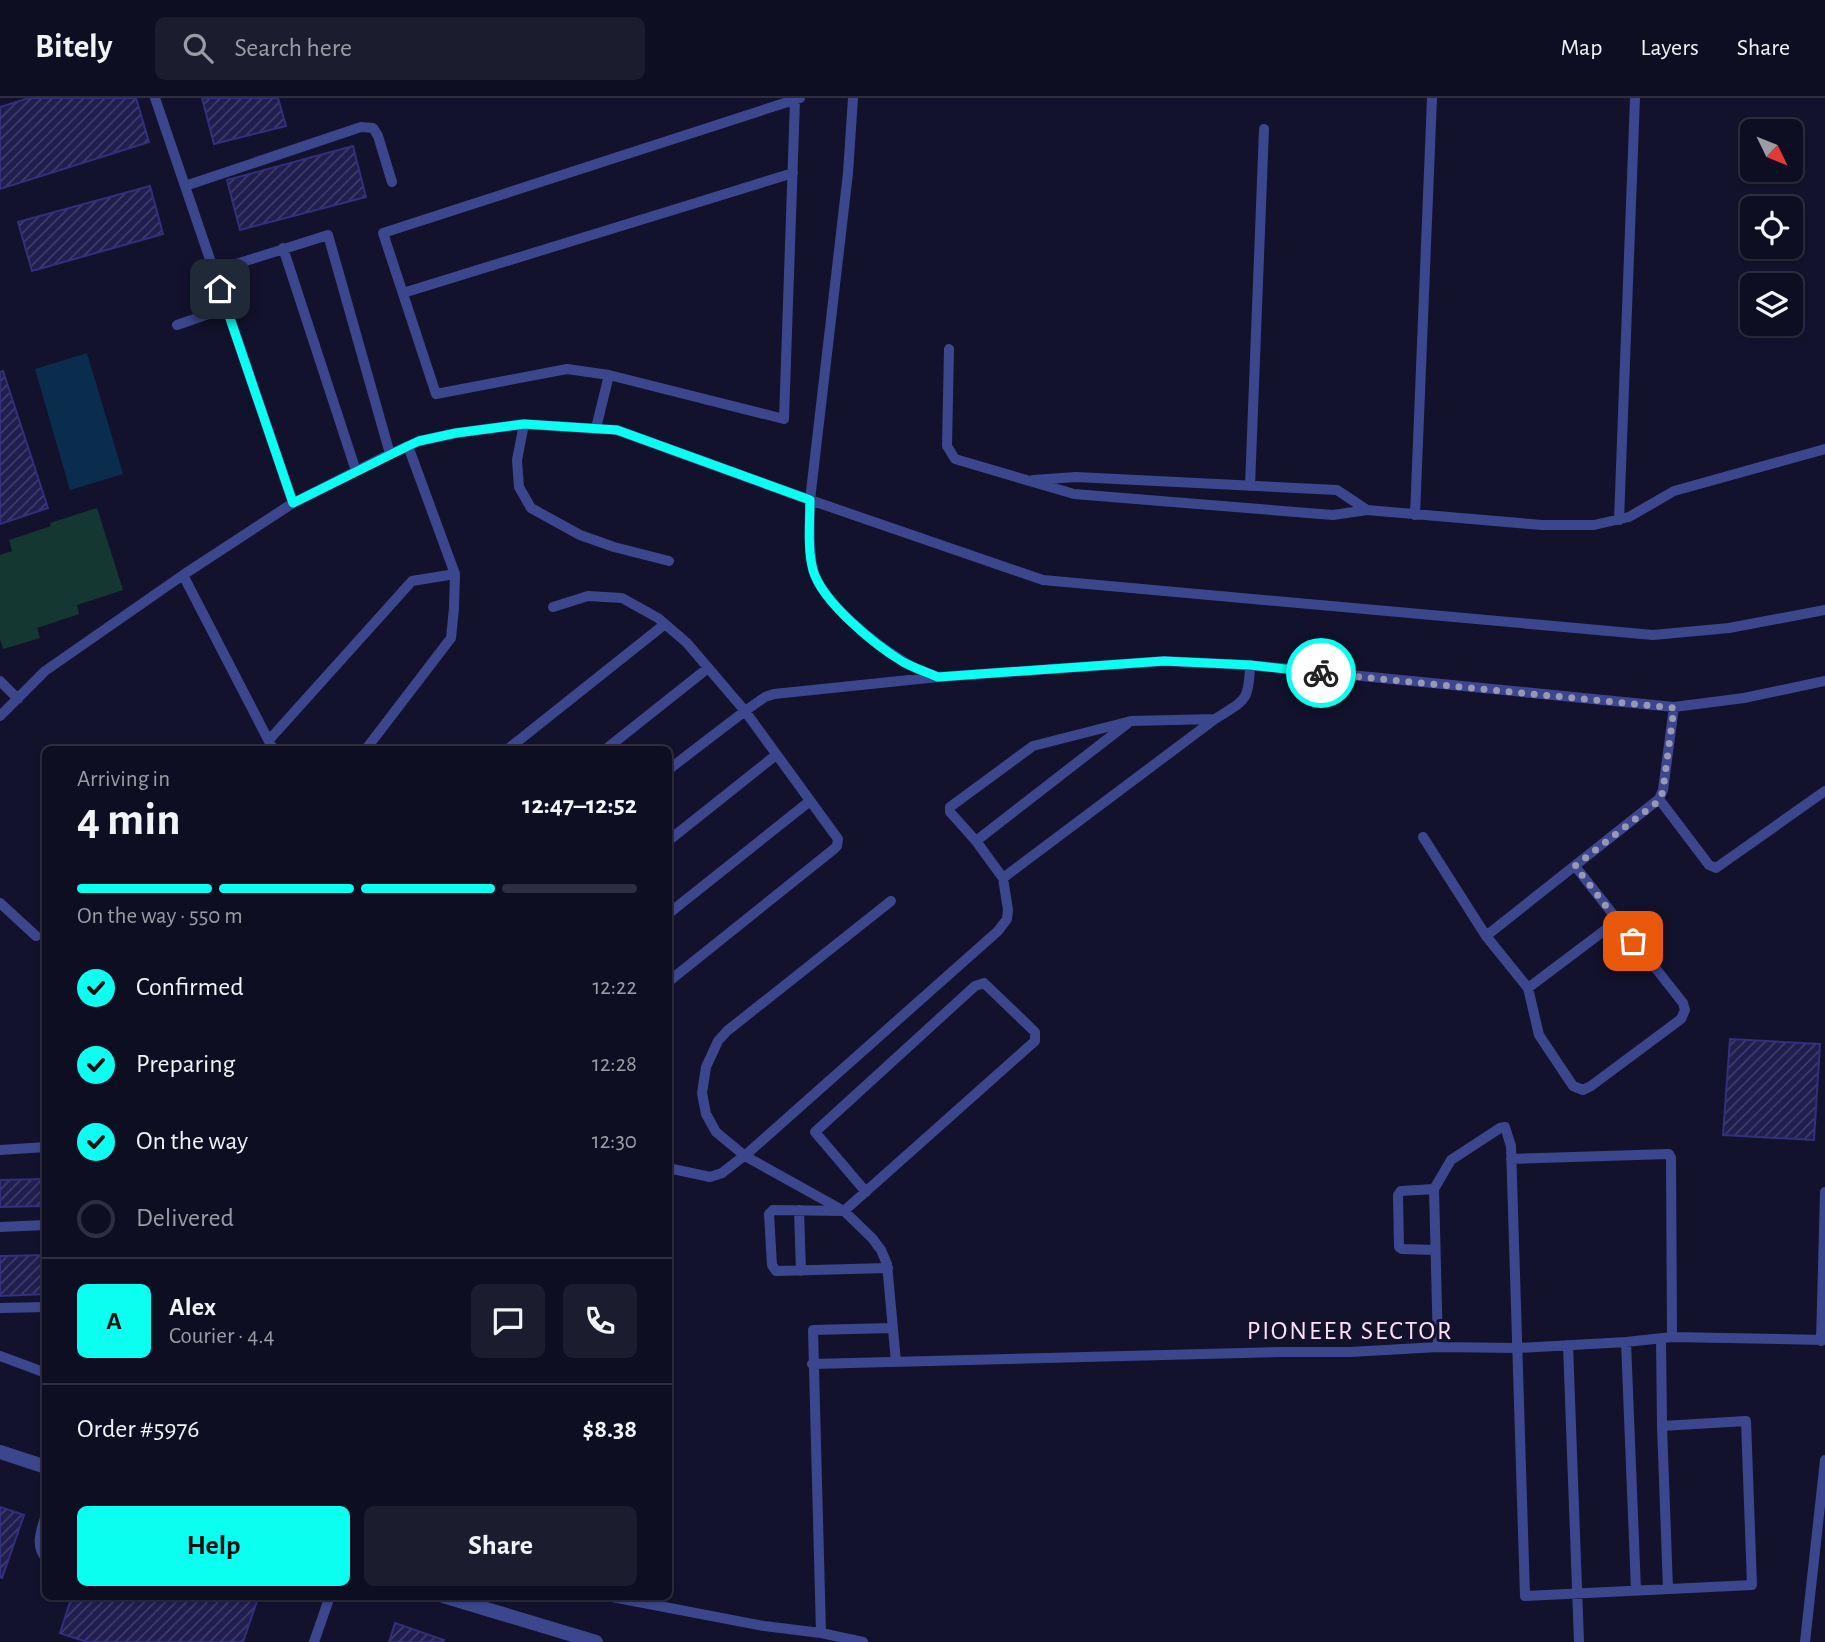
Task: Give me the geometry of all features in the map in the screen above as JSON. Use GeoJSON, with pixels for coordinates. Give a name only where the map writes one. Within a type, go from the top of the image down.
{"type":"FeatureCollection","features":[{"type":"Feature","properties":{"kind":"street"},"geometry":{"type":"LineString","coordinates":[[0,1452],[42,1466]]}},
{"type":"Feature","properties":{"kind":"street"},"geometry":{"type":"LineString","coordinates":[[456,1600],[596,1642]]}},
{"type":"Feature","properties":{"kind":"lane"},"geometry":{"type":"LineString","coordinates":[[155,98],[293,503]]}},
{"type":"Feature","properties":{"kind":"lane"},"geometry":{"type":"LineString","coordinates":[[853,98],[849,173],[810,500],[813,571],[834,603],[868,637],[905,663],[938,677]]}},
{"type":"Feature","properties":{"kind":"lane"},"geometry":{"type":"LineString","coordinates":[[1415,515],[1432,98]]}},
{"type":"Feature","properties":{"kind":"lane"},"geometry":{"type":"LineString","coordinates":[[1619,520],[1635,98]]}},
{"type":"Feature","properties":{"kind":"lane"},"geometry":{"type":"LineString","coordinates":[[798,99],[784,419],[608,374],[567,369],[436,394],[383,233],[798,99]]}},
{"type":"Feature","properties":{"kind":"lane"},"geometry":{"type":"LineString","coordinates":[[185,186],[361,127],[373,128],[378,136],[392,181]]}},
{"type":"Feature","properties":{"kind":"lane"},"geometry":{"type":"LineString","coordinates":[[1250,486],[1264,129]]}},
{"type":"Feature","properties":{"kind":"lane"},"geometry":{"type":"LineString","coordinates":[[403,293],[793,173]]}},
{"type":"Feature","properties":{"kind":"lane"},"geometry":{"type":"LineString","coordinates":[[214,271],[328,235],[390,454]]}},
{"type":"Feature","properties":{"kind":"lane"},"geometry":{"type":"LineString","coordinates":[[283,248],[356,471]]}},
{"type":"Feature","properties":{"kind":"lane"},"geometry":{"type":"LineString","coordinates":[[177,325],[226,308]]}},
{"type":"Feature","properties":{"kind":"lane"},"geometry":{"type":"LineString","coordinates":[[949,349],[947,446],[955,459],[1074,494],[1333,515],[1367,510],[1542,525],[1594,525],[1629,517],[1674,491],[1825,449]]}},
{"type":"Feature","properties":{"kind":"lane"},"geometry":{"type":"LineString","coordinates":[[596,428],[608,374]]}},
{"type":"Feature","properties":{"kind":"lane"},"geometry":{"type":"LineString","coordinates":[[0,716],[46,671],[183,575],[293,503],[419,441],[524,424],[617,430],[1044,580],[1653,635],[1729,628],[1825,610]]}},
{"type":"Feature","properties":{"kind":"lane"},"geometry":{"type":"LineString","coordinates":[[524,424],[517,460],[519,487],[531,508],[580,535],[669,561]]}},
{"type":"Feature","properties":{"kind":"lane"},"geometry":{"type":"LineString","coordinates":[[368,746],[451,638],[455,574],[408,446]]}},
{"type":"Feature","properties":{"kind":"lane"},"geometry":{"type":"LineString","coordinates":[[1026,480],[1076,477],[1337,490],[1367,510]]}},
{"type":"Feature","properties":{"kind":"lane"},"geometry":{"type":"LineString","coordinates":[[183,575],[271,745],[412,581],[455,574]]}},
{"type":"Feature","properties":{"kind":"lane"},"geometry":{"type":"LineString","coordinates":[[553,607],[587,596],[622,598],[658,618],[687,643],[745,711],[838,839],[837,846],[672,979]]}},
{"type":"Feature","properties":{"kind":"lane"},"geometry":{"type":"LineString","coordinates":[[514,746],[665,624]]}},
{"type":"Feature","properties":{"kind":"lane"},"geometry":{"type":"LineString","coordinates":[[672,767],[765,697],[938,677],[1164,661],[1250,665],[1674,708],[1744,698],[1825,681]]}},
{"type":"Feature","properties":{"kind":"lane"},"geometry":{"type":"LineString","coordinates":[[1003,878],[1214,719],[1240,704],[1250,685],[1250,665]]}},
{"type":"Feature","properties":{"kind":"lane"},"geometry":{"type":"LineString","coordinates":[[610,746],[708,668]]}},
{"type":"Feature","properties":{"kind":"lane"},"geometry":{"type":"LineString","coordinates":[[0,681],[18,699]]}},
{"type":"Feature","properties":{"kind":"lane"},"geometry":{"type":"LineString","coordinates":[[1486,936],[1659,799],[1663,790],[1674,708]]}},
{"type":"Feature","properties":{"kind":"lane"},"geometry":{"type":"LineString","coordinates":[[672,1169],[709,1178],[722,1173],[745,1156],[998,931],[1007,919],[1009,910],[1003,878],[976,841],[950,812],[950,807],[1032,746],[1130,721],[1214,719]]}},
{"type":"Feature","properties":{"kind":"lane"},"geometry":{"type":"LineString","coordinates":[[976,841],[1130,721]]}},
{"type":"Feature","properties":{"kind":"lane"},"geometry":{"type":"LineString","coordinates":[[672,838],[776,755]]}},
{"type":"Feature","properties":{"kind":"lane"},"geometry":{"type":"LineString","coordinates":[[1659,799],[1709,865],[1716,868],[1825,791]]}},
{"type":"Feature","properties":{"kind":"lane"},"geometry":{"type":"LineString","coordinates":[[672,911],[810,801]]}},
{"type":"Feature","properties":{"kind":"lane"},"geometry":{"type":"LineString","coordinates":[[1423,837],[1486,936],[1528,988],[1539,1035],[1573,1086],[1583,1090],[1681,1019],[1685,1010],[1683,1003],[1575,866]]}},
{"type":"Feature","properties":{"kind":"lane"},"geometry":{"type":"LineString","coordinates":[[891,901],[727,1031],[718,1041],[706,1068],[702,1093],[706,1114],[716,1132],[745,1156],[844,1211],[877,1244],[888,1268],[896,1362]]}},
{"type":"Feature","properties":{"kind":"lane"},"geometry":{"type":"LineString","coordinates":[[0,903],[36,936]]}},
{"type":"Feature","properties":{"kind":"lane"},"geometry":{"type":"LineString","coordinates":[[1528,988],[1617,921]]}},
{"type":"Feature","properties":{"kind":"lane"},"geometry":{"type":"LineString","coordinates":[[866,1192],[815,1132],[975,986],[984,983],[1035,1032],[1035,1041],[866,1192],[844,1211],[774,1210],[769,1214],[772,1265],[779,1272],[888,1268]]}},
{"type":"Feature","properties":{"kind":"lane"},"geometry":{"type":"LineString","coordinates":[[1438,1347],[1434,1189],[1451,1160],[1505,1127],[1511,1146],[1525,1596],[1752,1585],[1746,1421],[1662,1426]]}},
{"type":"Feature","properties":{"kind":"lane"},"geometry":{"type":"LineString","coordinates":[[0,1150],[42,1147]]}},
{"type":"Feature","properties":{"kind":"lane"},"geometry":{"type":"LineString","coordinates":[[1511,1159],[1669,1154],[1672,1337]]}},
{"type":"Feature","properties":{"kind":"lane"},"geometry":{"type":"LineString","coordinates":[[1434,1189],[1401,1191],[1398,1195],[1398,1208],[1400,1248],[1435,1250]]}},
{"type":"Feature","properties":{"kind":"lane"},"geometry":{"type":"LineString","coordinates":[[813,1364],[1350,1352],[1438,1347],[1518,1348],[1672,1337],[1823,1340],[1825,1192]]}},
{"type":"Feature","properties":{"kind":"lane"},"geometry":{"type":"LineString","coordinates":[[799,1210],[802,1271]]}},
{"type":"Feature","properties":{"kind":"lane"},"geometry":{"type":"LineString","coordinates":[[0,1227],[42,1225]]}},
{"type":"Feature","properties":{"kind":"lane"},"geometry":{"type":"LineString","coordinates":[[0,1308],[42,1307]]}},
{"type":"Feature","properties":{"kind":"lane"},"geometry":{"type":"LineString","coordinates":[[821,1633],[813,1330],[892,1328]]}},
{"type":"Feature","properties":{"kind":"lane"},"geometry":{"type":"LineString","coordinates":[[1661,1339],[1668,1589]]}},
{"type":"Feature","properties":{"kind":"lane"},"geometry":{"type":"LineString","coordinates":[[1626,1342],[1636,1590]]}},
{"type":"Feature","properties":{"kind":"lane"},"geometry":{"type":"LineString","coordinates":[[1568,1345],[1579,1642]]}},
{"type":"Feature","properties":{"kind":"lane"},"geometry":{"type":"LineString","coordinates":[[0,1356],[42,1372]]}},
{"type":"Feature","properties":{"kind":"lane"},"geometry":{"type":"LineString","coordinates":[[1805,1642],[1825,1460]]}},
{"type":"Feature","properties":{"kind":"lane"},"geometry":{"type":"LineString","coordinates":[[42,1530],[38,1546],[42,1554]]}},
{"type":"Feature","properties":{"kind":"lane"},"geometry":{"type":"LineString","coordinates":[[314,1642],[329,1600]]}},
{"type":"Feature","properties":{"kind":"lane"},"geometry":{"type":"LineString","coordinates":[[628,1600],[863,1642]]}},
{"type":"Feature","properties":{"kind":"green space"},"geometry":{"type":"Polygon","coordinates":[[[97,508],[123,590],[77,605],[79,614],[37,628],[40,638],[3,649],[0,639],[0,555],[12,551],[9,540],[97,508]]]}},
{"type":"Feature","properties":{"kind":"water"},"geometry":{"type":"Polygon","coordinates":[[[87,353],[123,474],[70,490],[35,369],[87,353]]]}},
{"type":"Feature","properties":{"kind":"building"},"geometry":{"type":"Polygon","coordinates":[[[29,98],[136,98],[149,142],[0,189],[0,107],[29,98]]]}},
{"type":"Feature","properties":{"kind":"building"},"geometry":{"type":"Polygon","coordinates":[[[202,98],[278,98],[286,126],[214,144],[202,98]]]}},
{"type":"Feature","properties":{"kind":"building"},"geometry":{"type":"Polygon","coordinates":[[[353,146],[366,197],[240,230],[227,180],[353,146]]]}},
{"type":"Feature","properties":{"kind":"building"},"geometry":{"type":"Polygon","coordinates":[[[150,186],[163,234],[32,271],[18,222],[150,186]]]}},
{"type":"Feature","properties":{"kind":"building"},"geometry":{"type":"Polygon","coordinates":[[[3,371],[48,508],[0,524],[0,372],[3,371]]]}},
{"type":"Feature","properties":{"kind":"building"},"geometry":{"type":"Polygon","coordinates":[[[1730,1039],[1820,1044],[1814,1140],[1723,1135],[1730,1039]]]}},
{"type":"Feature","properties":{"kind":"building"},"geometry":{"type":"Polygon","coordinates":[[[42,1179],[42,1206],[0,1207],[0,1180],[42,1179]]]}},
{"type":"Feature","properties":{"kind":"building"},"geometry":{"type":"Polygon","coordinates":[[[42,1255],[42,1294],[0,1296],[0,1256],[42,1255]]]}},
{"type":"Feature","properties":{"kind":"building"},"geometry":{"type":"Polygon","coordinates":[[[0,1507],[24,1515],[2,1578],[0,1577],[0,1507]]]}},
{"type":"Feature","properties":{"kind":"building"},"geometry":{"type":"Polygon","coordinates":[[[71,1600],[257,1601],[243,1642],[87,1642],[60,1633],[71,1600]]]}},
{"type":"Feature","properties":{"kind":"building"},"geometry":{"type":"Polygon","coordinates":[[[395,1623],[444,1640],[389,1642],[395,1623]]]}},
{"type":"Feature","properties":{"kind":"way so far"},"geometry":{"type":"LineString","coordinates":[[1321,673],[1674,708],[1661,797],[1575,866],[1633,941]]}},
{"type":"Feature","properties":{"kind":"district","name":"PIONEER SECTOR"},"geometry":{"type":"Point","coordinates":[1350,1330]}},
{"type":"Feature","properties":{"kind":"route"},"geometry":{"type":"LineString","coordinates":[[220,289],[293,503],[419,441],[524,424],[617,430],[810,500],[813,571],[823,589],[868,637],[905,663],[938,677],[1164,661],[1250,665],[1321,673]]}}]}
